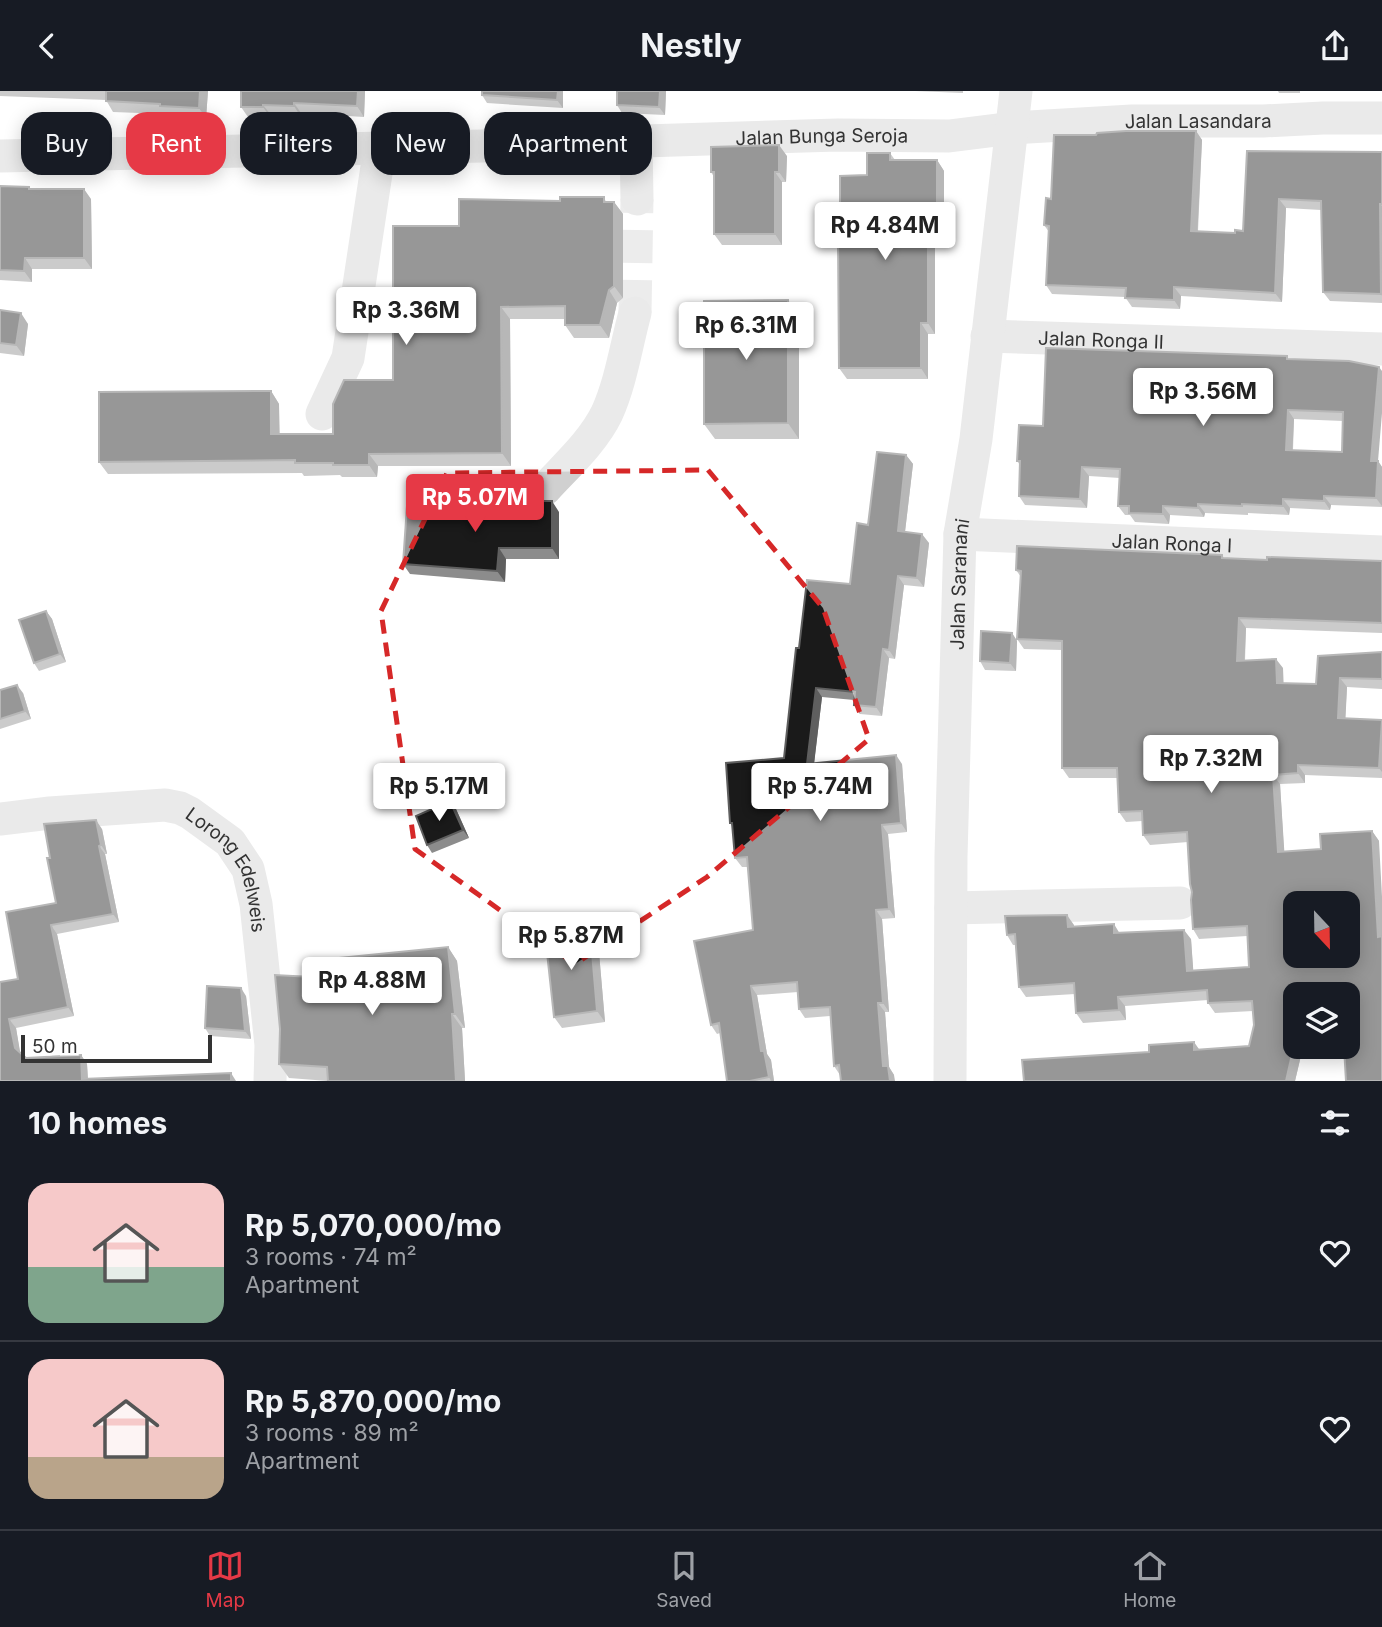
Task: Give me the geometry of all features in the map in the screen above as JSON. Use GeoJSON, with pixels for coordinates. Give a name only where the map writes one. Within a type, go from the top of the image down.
{"type":"FeatureCollection","features":[{"type":"Feature","properties":{"kind":"street","name":"Jalan Saranani"},"geometry":{"type":"LineString","coordinates":[[950,1081],[951,908],[960,534],[976,439],[1016,91]]}},
{"type":"Feature","properties":{"kind":"street","name":"Jalan Lasandara"},"geometry":{"type":"LineString","coordinates":[[1013,128],[1132,121],[1382,118]]}},
{"type":"Feature","properties":{"kind":"street","name":"Jalan Bunga Seroja"},"geometry":{"type":"LineString","coordinates":[[652,141],[838,135],[949,136],[1013,128]]}},
{"type":"Feature","properties":{"kind":"street","name":"Jalan Bunga Seroja"},"geometry":{"type":"LineString","coordinates":[[0,156],[371,147]]}},
{"type":"Feature","properties":{"kind":"street"},"geometry":{"type":"LineString","coordinates":[[322,414],[348,358],[376,175]]}},
{"type":"Feature","properties":{"kind":"street"},"geometry":{"type":"LineString","coordinates":[[637,175],[637,199]]}},
{"type":"Feature","properties":{"kind":"street"},"geometry":{"type":"LineString","coordinates":[[545,489],[589,440],[607,413],[635,313]]}},
{"type":"Feature","properties":{"kind":"street","name":"Jalan Ronga II"},"geometry":{"type":"LineString","coordinates":[[987,336],[1382,349]]}},
{"type":"Feature","properties":{"kind":"street","name":"Jalan Ronga I"},"geometry":{"type":"LineString","coordinates":[[960,534],[1382,552]]}},
{"type":"Feature","properties":{"kind":"street","name":"Lorong Edelweis"},"geometry":{"type":"LineString","coordinates":[[0,819],[165,806],[180,808],[190,813],[230,842],[247,869],[256,904],[271,1045],[270,1081]]}},
{"type":"Feature","properties":{"kind":"street"},"geometry":{"type":"LineString","coordinates":[[951,908],[1180,902]]}},
{"type":"Feature","properties":{"kind":"highlighted area"},"geometry":{"type":"Polygon","coordinates":[[[708,470],[823,608],[869,739],[707,877],[575,964],[415,849],[381,611],[447,473],[708,470]]]}},
{"type":"Feature","properties":{"kind":"building"},"geometry":{"type":"Polygon","coordinates":[[[106,91],[200,91],[199,108],[106,101],[106,91]]]}},
{"type":"Feature","properties":{"kind":"building"},"geometry":{"type":"Polygon","coordinates":[[[241,91],[358,91],[357,106],[294,103],[294,106],[241,107],[241,91]]]}},
{"type":"Feature","properties":{"kind":"building"},"geometry":{"type":"Polygon","coordinates":[[[482,91],[558,91],[557,100],[482,95],[482,91]]]}},
{"type":"Feature","properties":{"kind":"building"},"geometry":{"type":"Polygon","coordinates":[[[617,91],[660,91],[659,107],[617,105],[617,91]]]}},
{"type":"Feature","properties":{"kind":"building"},"geometry":{"type":"Polygon","coordinates":[[[1126,131],[1196,131],[1191,231],[1243,231],[1247,151],[1382,152],[1381,294],[1323,292],[1321,201],[1279,199],[1275,293],[1174,287],[1174,300],[1125,298],[1126,288],[1046,285],[1049,226],[1044,225],[1046,198],[1051,199],[1054,135],[1096,135],[1126,131]]]}},
{"type":"Feature","properties":{"kind":"building"},"geometry":{"type":"Polygon","coordinates":[[[779,145],[779,172],[775,172],[775,234],[714,234],[714,172],[711,172],[711,147],[779,145]]]}},
{"type":"Feature","properties":{"kind":"building"},"geometry":{"type":"Polygon","coordinates":[[[867,153],[890,153],[890,160],[937,160],[937,232],[928,232],[928,323],[921,323],[921,368],[839,368],[840,176],[867,175],[867,153]]]}},
{"type":"Feature","properties":{"kind":"building"},"geometry":{"type":"Polygon","coordinates":[[[0,186],[84,189],[84,258],[25,258],[24,271],[0,270],[0,186]]]}},
{"type":"Feature","properties":{"kind":"building"},"geometry":{"type":"Polygon","coordinates":[[[560,197],[604,197],[604,202],[614,202],[614,286],[609,290],[600,325],[565,325],[565,306],[501,307],[502,453],[369,454],[369,465],[295,463],[295,460],[99,462],[99,392],[271,391],[271,434],[333,434],[333,404],[344,380],[393,380],[393,226],[459,226],[459,199],[560,201],[560,197]]]}},
{"type":"Feature","properties":{"kind":"building"},"geometry":{"type":"Polygon","coordinates":[[[788,300],[788,423],[704,424],[704,301],[788,300]]]}},
{"type":"Feature","properties":{"kind":"building"},"geometry":{"type":"Polygon","coordinates":[[[0,310],[21,313],[16,345],[0,343],[0,310]]]}},
{"type":"Feature","properties":{"kind":"building"},"geometry":{"type":"Polygon","coordinates":[[[1046,348],[1287,356],[1287,359],[1349,361],[1379,367],[1371,461],[1378,461],[1376,498],[1324,496],[1324,501],[1283,499],[1283,506],[1198,504],[1198,508],[1163,506],[1163,514],[1129,513],[1129,506],[1118,506],[1120,469],[1082,467],[1080,499],[1019,496],[1019,425],[1043,426],[1046,348]],[[1288,410],[1286,450],[1342,452],[1343,412],[1288,410]]]}},
{"type":"Feature","properties":{"kind":"building"},"geometry":{"type":"Polygon","coordinates":[[[877,452],[906,455],[898,531],[922,534],[917,578],[898,576],[889,650],[883,649],[876,707],[854,705],[855,692],[816,688],[807,764],[896,755],[901,823],[882,825],[889,909],[876,910],[883,1003],[878,1003],[883,1066],[888,1066],[890,1081],[841,1081],[839,1065],[834,1066],[830,1007],[799,1009],[797,982],[751,986],[761,1051],[764,1051],[769,1077],[750,1081],[727,1081],[719,1023],[711,1025],[694,941],[753,930],[747,857],[735,858],[726,763],[784,758],[796,648],[799,648],[807,580],[850,584],[857,523],[868,525],[877,452]]]}},
{"type":"Feature","properties":{"kind":"building"},"geometry":{"type":"Polygon","coordinates":[[[507,501],[552,501],[552,548],[499,548],[497,571],[403,564],[407,506],[507,513],[507,501]]]}},
{"type":"Feature","properties":{"kind":"building"},"geometry":{"type":"Polygon","coordinates":[[[1017,546],[1222,555],[1222,558],[1267,560],[1267,557],[1382,561],[1382,623],[1239,618],[1237,661],[1276,659],[1277,683],[1316,684],[1318,656],[1382,652],[1382,679],[1340,678],[1338,718],[1382,720],[1379,768],[1298,765],[1298,773],[1273,775],[1278,852],[1321,849],[1320,834],[1372,831],[1378,937],[1382,936],[1382,1081],[1346,1081],[1345,1059],[1360,1059],[1360,982],[1283,982],[1283,1059],[1291,1059],[1286,1081],[1024,1081],[1022,1060],[1149,1052],[1149,1045],[1194,1042],[1194,1050],[1249,1046],[1254,1025],[1252,1001],[1208,1003],[1207,990],[1118,997],[1119,1010],[1076,1013],[1074,983],[1019,987],[1015,934],[1007,935],[1005,916],[1067,915],[1068,927],[1114,924],[1114,933],[1184,930],[1187,971],[1249,967],[1247,926],[1193,929],[1187,832],[1143,835],[1142,811],[1119,812],[1117,768],[1062,768],[1062,641],[1017,639],[1021,571],[1016,570],[1017,546]]]}},
{"type":"Feature","properties":{"kind":"building"},"geometry":{"type":"Polygon","coordinates":[[[46,611],[60,654],[34,663],[19,620],[46,611]]]}},
{"type":"Feature","properties":{"kind":"building"},"geometry":{"type":"Polygon","coordinates":[[[981,631],[1012,633],[1010,663],[980,661],[981,631]]]}},
{"type":"Feature","properties":{"kind":"building"},"geometry":{"type":"Polygon","coordinates":[[[17,685],[25,711],[0,719],[0,690],[17,685]]]}},
{"type":"Feature","properties":{"kind":"building"},"geometry":{"type":"Polygon","coordinates":[[[450,801],[463,830],[427,845],[416,816],[450,801]]]}},
{"type":"Feature","properties":{"kind":"building"},"geometry":{"type":"Polygon","coordinates":[[[96,820],[113,914],[51,925],[68,1007],[9,1019],[15,1048],[26,1058],[81,1055],[82,1079],[231,1073],[231,1081],[0,1081],[0,982],[18,979],[6,912],[56,903],[47,858],[50,858],[44,824],[96,820]]]}},
{"type":"Feature","properties":{"kind":"building"},"geometry":{"type":"Polygon","coordinates":[[[590,929],[597,1011],[554,1017],[545,934],[590,929]]]}},
{"type":"Feature","properties":{"kind":"building"},"geometry":{"type":"Polygon","coordinates":[[[448,947],[455,1014],[452,1014],[456,1081],[328,1081],[327,1067],[279,1064],[280,1029],[275,975],[312,977],[310,961],[448,947]]]}},
{"type":"Feature","properties":{"kind":"building"},"geometry":{"type":"Polygon","coordinates":[[[207,986],[241,988],[245,1031],[205,1028],[207,986]]]}},
{"type":"Feature","properties":{"kind":"tunnel"},"geometry":{"type":"LineString","coordinates":[[635,313],[637,199]]}}]}
